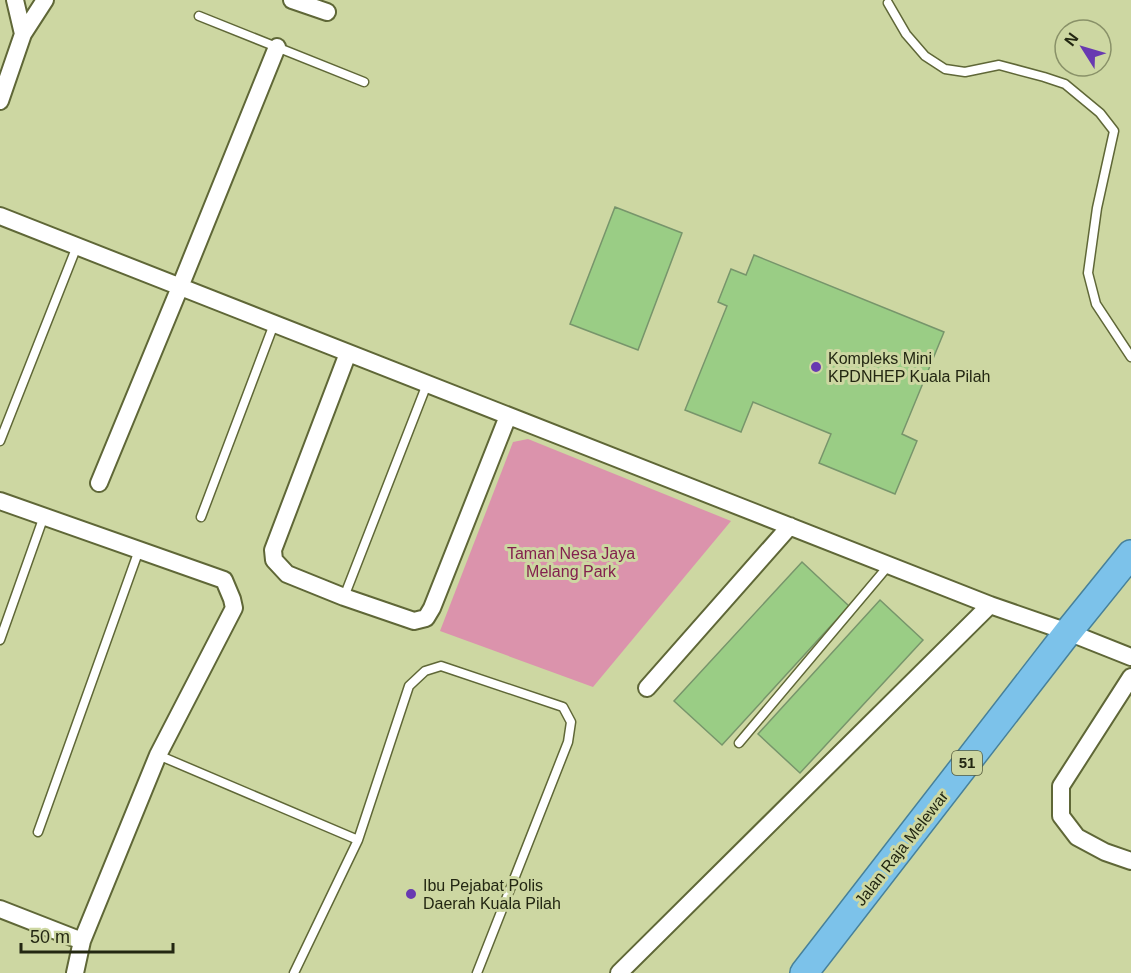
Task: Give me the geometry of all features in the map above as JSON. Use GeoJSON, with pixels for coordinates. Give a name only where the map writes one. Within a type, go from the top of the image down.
{"type":"FeatureCollection","features":[{"type":"Feature","properties":{"kind":"highway","name":"Jalan Raja Melewar"},"geometry":{"type":"LineString","coordinates":[[804,973],[1131,554]]}},
{"type":"Feature","properties":{"kind":"street"},"geometry":{"type":"LineString","coordinates":[[15,0],[23,33]]}},
{"type":"Feature","properties":{"kind":"street"},"geometry":{"type":"LineString","coordinates":[[0,101],[23,33],[45,0]]}},
{"type":"Feature","properties":{"kind":"street"},"geometry":{"type":"LineString","coordinates":[[292,0],[327,12]]}},
{"type":"Feature","properties":{"kind":"street"},"geometry":{"type":"LineString","coordinates":[[99,483],[277,47]]}},
{"type":"Feature","properties":{"kind":"street"},"geometry":{"type":"LineString","coordinates":[[0,216],[990,605],[1131,657]]}},
{"type":"Feature","properties":{"kind":"street"},"geometry":{"type":"LineString","coordinates":[[348,353],[273,549],[274,560],[287,574],[344,597],[414,621],[426,618],[508,416]]}},
{"type":"Feature","properties":{"kind":"street"},"geometry":{"type":"LineString","coordinates":[[0,501],[224,580],[234,608],[158,755],[82,941],[75,973]]}},
{"type":"Feature","properties":{"kind":"street"},"geometry":{"type":"LineString","coordinates":[[647,688],[790,526]]}},
{"type":"Feature","properties":{"kind":"street"},"geometry":{"type":"LineString","coordinates":[[619,973],[990,605]]}},
{"type":"Feature","properties":{"kind":"street"},"geometry":{"type":"LineString","coordinates":[[1131,677],[1061,786],[1060,816],[1077,837],[1105,852],[1131,861]]}},
{"type":"Feature","properties":{"kind":"street"},"geometry":{"type":"LineString","coordinates":[[0,909],[82,941]]}},
{"type":"Feature","properties":{"kind":"lane"},"geometry":{"type":"LineString","coordinates":[[888,3],[906,34],[925,56],[945,69],[965,72],[999,65],[1065,84],[1100,113],[1114,131],[1097,208],[1088,273],[1096,304],[1131,357]]}},
{"type":"Feature","properties":{"kind":"lane"},"geometry":{"type":"LineString","coordinates":[[199,16],[364,82]]}},
{"type":"Feature","properties":{"kind":"lane"},"geometry":{"type":"LineString","coordinates":[[0,441],[77,246]]}},
{"type":"Feature","properties":{"kind":"lane"},"geometry":{"type":"LineString","coordinates":[[201,517],[274,324]]}},
{"type":"Feature","properties":{"kind":"lane"},"geometry":{"type":"LineString","coordinates":[[344,597],[427,384]]}},
{"type":"Feature","properties":{"kind":"lane"},"geometry":{"type":"LineString","coordinates":[[0,639],[44,516]]}},
{"type":"Feature","properties":{"kind":"lane"},"geometry":{"type":"LineString","coordinates":[[38,832],[139,550]]}},
{"type":"Feature","properties":{"kind":"lane"},"geometry":{"type":"LineString","coordinates":[[739,742],[890,565]]}},
{"type":"Feature","properties":{"kind":"lane"},"geometry":{"type":"LineString","coordinates":[[294,973],[358,840],[409,686],[425,671],[441,666],[563,707],[571,722],[568,742],[477,973]]}},
{"type":"Feature","properties":{"kind":"lane"},"geometry":{"type":"LineString","coordinates":[[158,755],[358,840]]}},
{"type":"Feature","properties":{"kind":"green space","name":"Taman Nesa Jaya Melang Park"},"geometry":{"type":"Polygon","coordinates":[[[528,439],[731,521],[593,687],[440,631],[513,442],[528,439]]]}},
{"type":"Feature","properties":{"kind":"building"},"geometry":{"type":"Polygon","coordinates":[[[615,207],[682,233],[638,350],[570,324],[615,207]]]}},
{"type":"Feature","properties":{"kind":"building","name":"Kompleks Mini KPDNHEP Kuala Pilah"},"geometry":{"type":"Polygon","coordinates":[[[754,255],[944,332],[902,434],[917,441],[895,494],[819,463],[831,434],[753,402],[741,432],[685,410],[727,306],[718,302],[731,269],[746,275],[754,255]]]}},
{"type":"Feature","properties":{"kind":"building"},"geometry":{"type":"Polygon","coordinates":[[[802,562],[849,606],[722,745],[674,701],[802,562]]]}},
{"type":"Feature","properties":{"kind":"building"},"geometry":{"type":"Polygon","coordinates":[[[880,600],[923,640],[800,773],[758,734],[880,600]]]}},
{"type":"Feature","properties":{"kind":"place","name":"Kompleks Mini KPDNHEP Kuala Pilah"},"geometry":{"type":"Point","coordinates":[816,367]}},
{"type":"Feature","properties":{"kind":"place","name":"Ibu Pejabat Polis Daerah Kuala Pilah"},"geometry":{"type":"Point","coordinates":[411,894]}}]}
